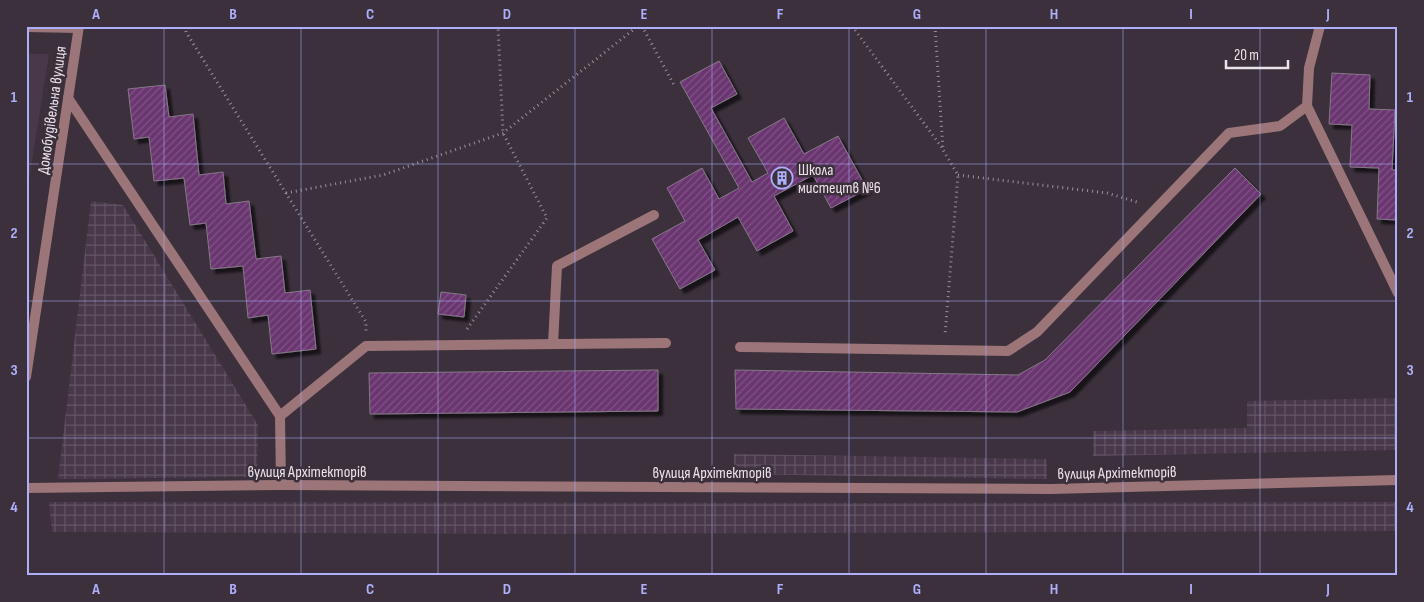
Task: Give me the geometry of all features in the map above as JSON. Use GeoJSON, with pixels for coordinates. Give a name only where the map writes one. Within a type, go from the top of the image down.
{"type":"FeatureCollection","features":[{"type":"Feature","properties":{"kind":"street"},"geometry":{"type":"LineString","coordinates":[[1320,26],[1309,68],[1307,106],[1398,293]]}},
{"type":"Feature","properties":{"kind":"street"},"geometry":{"type":"LineString","coordinates":[[26,27],[78,27]]}},
{"type":"Feature","properties":{"kind":"street","name":"Домобудівельна вулиця"},"geometry":{"type":"LineString","coordinates":[[26,377],[78,27]]}},
{"type":"Feature","properties":{"kind":"street"},"geometry":{"type":"LineString","coordinates":[[68,98],[280,416],[281,485]]}},
{"type":"Feature","properties":{"kind":"street"},"geometry":{"type":"LineString","coordinates":[[740,347],[1008,351],[1037,332],[1229,133],[1280,126],[1307,106]]}},
{"type":"Feature","properties":{"kind":"street"},"geometry":{"type":"LineString","coordinates":[[553,344],[557,266],[654,216]]}},
{"type":"Feature","properties":{"kind":"street"},"geometry":{"type":"LineString","coordinates":[[280,416],[366,346],[666,343]]}},
{"type":"Feature","properties":{"kind":"street","name":"вулиця Архітекторів"},"geometry":{"type":"LineString","coordinates":[[26,488],[281,485],[1050,489],[1398,480]]}},
{"type":"Feature","properties":{"kind":"path"},"geometry":{"type":"LineString","coordinates":[[185,26],[186,32],[366,322],[366,346]]}},
{"type":"Feature","properties":{"kind":"path"},"geometry":{"type":"LineString","coordinates":[[456,345],[547,218],[503,133],[498,26]]}},
{"type":"Feature","properties":{"kind":"path"},"geometry":{"type":"LineString","coordinates":[[286,193],[383,175],[503,133],[638,26]]}},
{"type":"Feature","properties":{"kind":"path"},"geometry":{"type":"LineString","coordinates":[[642,26],[674,85]]}},
{"type":"Feature","properties":{"kind":"path"},"geometry":{"type":"LineString","coordinates":[[852,26],[943,150],[958,175],[944,350]]}},
{"type":"Feature","properties":{"kind":"path"},"geometry":{"type":"LineString","coordinates":[[936,26],[943,150]]}},
{"type":"Feature","properties":{"kind":"path"},"geometry":{"type":"LineString","coordinates":[[958,175],[1107,193],[1157,208]]}},
{"type":"Feature","properties":{"kind":"shaded area"},"geometry":{"type":"Polygon","coordinates":[[[26,54],[49,54],[26,199],[26,54]]]}},
{"type":"Feature","properties":{"kind":"shaded area"},"geometry":{"type":"Polygon","coordinates":[[[91,201],[123,205],[258,425],[257,477],[58,479],[91,201]]]}},
{"type":"Feature","properties":{"kind":"shaded area"},"geometry":{"type":"Polygon","coordinates":[[[1398,398],[1398,450],[1093,456],[1093,431],[1247,428],[1247,401],[1398,398]]]}},
{"type":"Feature","properties":{"kind":"shaded area"},"geometry":{"type":"Polygon","coordinates":[[[734,454],[1047,459],[1047,479],[734,474],[734,454]]]}},
{"type":"Feature","properties":{"kind":"shaded area"},"geometry":{"type":"Polygon","coordinates":[[[49,502],[1398,502],[1398,531],[540,534],[52,532],[49,502]]]}},
{"type":"Feature","properties":{"kind":"building","name":"Школа мистецтв №6"},"geometry":{"type":"Polygon","coordinates":[[[719,61],[737,94],[711,108],[752,182],[768,173],[748,138],[784,118],[804,154],[838,136],[867,189],[831,208],[813,175],[774,196],[793,231],[757,251],[738,217],[698,240],[715,270],[680,289],[652,239],[685,221],[667,188],[702,168],[719,199],[739,188],[680,82],[719,61]]]}},
{"type":"Feature","properties":{"kind":"building"},"geometry":{"type":"Polygon","coordinates":[[[1332,73],[1370,75],[1369,109],[1395,110],[1392,170],[1398,170],[1398,220],[1377,219],[1379,168],[1350,167],[1352,125],[1329,124],[1332,73]]]}},
{"type":"Feature","properties":{"kind":"building"},"geometry":{"type":"Polygon","coordinates":[[[165,85],[169,117],[193,114],[199,175],[223,172],[226,204],[249,201],[256,259],[281,256],[285,293],[310,290],[316,349],[272,354],[268,315],[248,318],[243,266],[211,269],[206,223],[190,225],[184,178],[154,181],[149,137],[134,139],[128,89],[165,85]]]}},
{"type":"Feature","properties":{"kind":"building"},"geometry":{"type":"Polygon","coordinates":[[[1235,168],[1261,194],[1070,392],[1017,412],[736,409],[735,370],[1018,375],[1045,360],[1235,168]]]}},
{"type":"Feature","properties":{"kind":"building"},"geometry":{"type":"Polygon","coordinates":[[[441,292],[466,295],[464,317],[438,314],[441,292]]]}},
{"type":"Feature","properties":{"kind":"building"},"geometry":{"type":"Polygon","coordinates":[[[658,370],[658,411],[370,414],[369,373],[658,370]]]}},
{"type":"Feature","properties":{"kind":"place","name":"Школа мистецтв №6"},"geometry":{"type":"Point","coordinates":[782,178]}}]}
